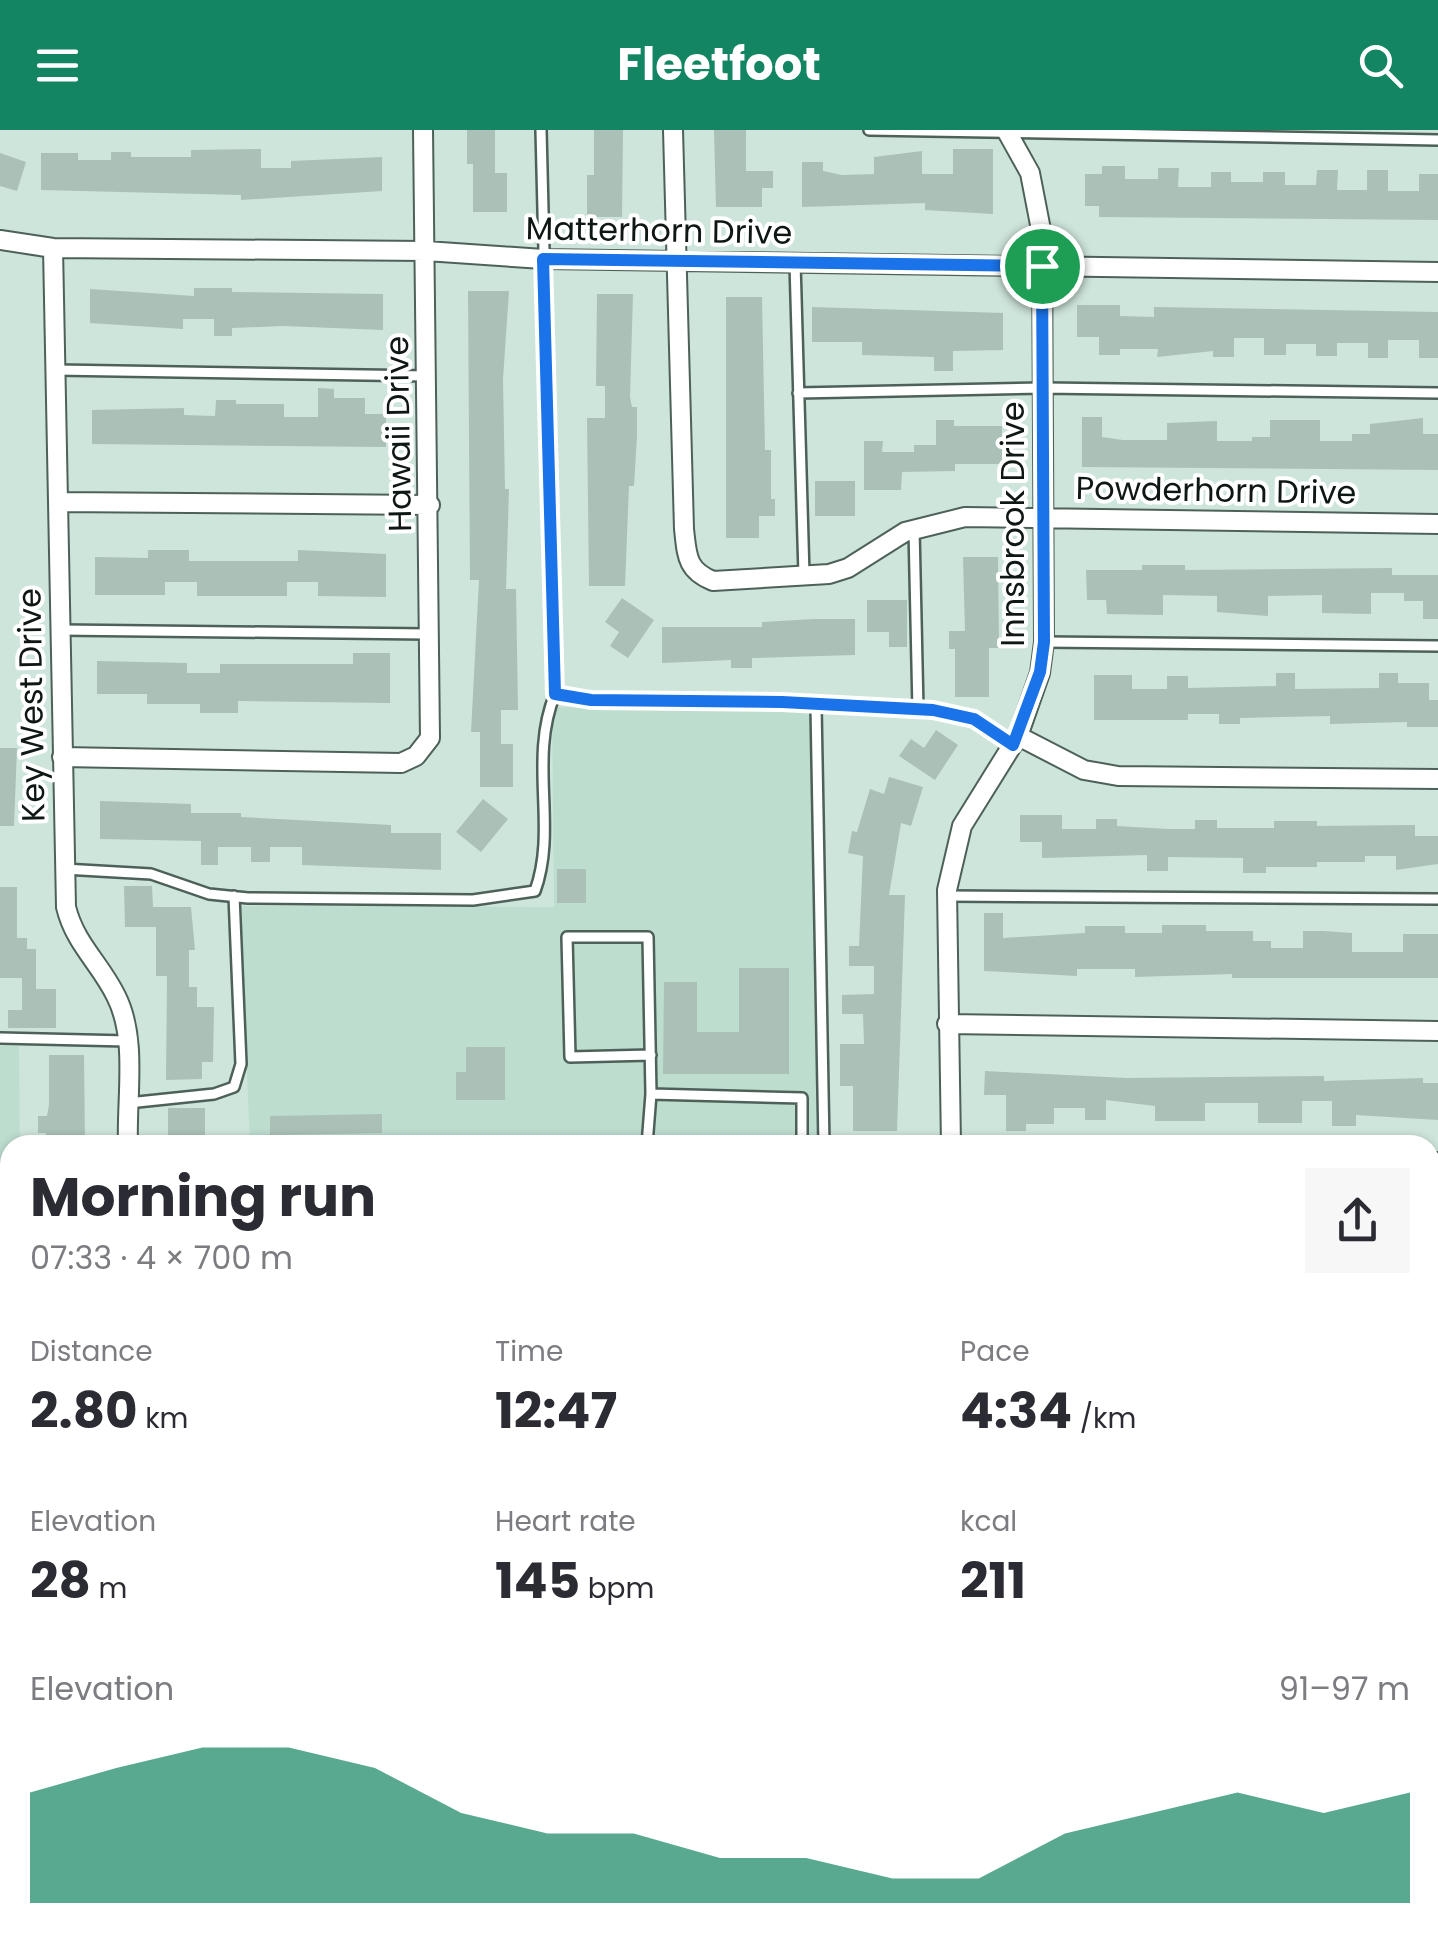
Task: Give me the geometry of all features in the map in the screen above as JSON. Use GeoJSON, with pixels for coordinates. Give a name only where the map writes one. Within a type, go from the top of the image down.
{"type":"FeatureCollection","features":[{"type":"Feature","properties":{"kind":"street","name":"Hawaii Drive"},"geometry":{"type":"LineString","coordinates":[[62,757],[401,763],[416,756],[430,738],[423,130]]}},
{"type":"Feature","properties":{"kind":"street"},"geometry":{"type":"LineString","coordinates":[[674,130],[676,260]]}},
{"type":"Feature","properties":{"kind":"street","name":"Innsbrook Drive"},"geometry":{"type":"LineString","coordinates":[[951,1135],[946,896],[962,826],[1016,741],[1040,672],[1044,642],[1040,214],[1030,174],[1008,132]]}},
{"type":"Feature","properties":{"kind":"street","name":"Matterhorn Drive"},"geometry":{"type":"LineString","coordinates":[[0,240],[53,248],[426,251],[543,259],[1438,272]]}},
{"type":"Feature","properties":{"kind":"street","name":"Key West Drive"},"geometry":{"type":"LineString","coordinates":[[53,248],[64,869],[71,928],[117,997],[127,1041],[128,1135]]}},
{"type":"Feature","properties":{"kind":"street","name":"Powderhorn Drive"},"geometry":{"type":"LineString","coordinates":[[676,260],[684,529],[689,566],[713,581],[804,578],[848,568],[914,529],[965,517],[1438,524]]}},
{"type":"Feature","properties":{"kind":"street"},"geometry":{"type":"LineString","coordinates":[[58,502],[430,505]]}},
{"type":"Feature","properties":{"kind":"street"},"geometry":{"type":"LineString","coordinates":[[1016,741],[1084,770],[1118,776],[1438,778]]}},
{"type":"Feature","properties":{"kind":"street"},"geometry":{"type":"LineString","coordinates":[[948,1024],[1438,1030]]}},
{"type":"Feature","properties":{"kind":"lane"},"geometry":{"type":"LineString","coordinates":[[64,869],[151,874],[209,894],[234,896],[472,900],[535,891],[544,868],[542,726],[555,694],[541,130]]}},
{"type":"Feature","properties":{"kind":"lane"},"geometry":{"type":"LineString","coordinates":[[869,130],[1438,140]]}},
{"type":"Feature","properties":{"kind":"lane"},"geometry":{"type":"LineString","coordinates":[[796,263],[804,578]]}},
{"type":"Feature","properties":{"kind":"lane"},"geometry":{"type":"LineString","coordinates":[[56,370],[428,376]]}},
{"type":"Feature","properties":{"kind":"lane"},"geometry":{"type":"LineString","coordinates":[[798,393],[1043,388],[1438,393]]}},
{"type":"Feature","properties":{"kind":"lane"},"geometry":{"type":"LineString","coordinates":[[914,529],[918,710]]}},
{"type":"Feature","properties":{"kind":"lane"},"geometry":{"type":"LineString","coordinates":[[60,630],[430,634]]}},
{"type":"Feature","properties":{"kind":"lane"},"geometry":{"type":"LineString","coordinates":[[1044,642],[1438,646]]}},
{"type":"Feature","properties":{"kind":"lane"},"geometry":{"type":"LineString","coordinates":[[555,694],[591,700],[782,702],[918,710],[974,719],[1016,741]]}},
{"type":"Feature","properties":{"kind":"lane"},"geometry":{"type":"LineString","coordinates":[[816,706],[824,1135]]}},
{"type":"Feature","properties":{"kind":"lane"},"geometry":{"type":"LineString","coordinates":[[128,1103],[214,1094],[234,1087],[241,1064],[234,896]]}},
{"type":"Feature","properties":{"kind":"lane"},"geometry":{"type":"LineString","coordinates":[[946,896],[1438,899]]}},
{"type":"Feature","properties":{"kind":"lane"},"geometry":{"type":"LineString","coordinates":[[649,1135],[651,1094],[648,936],[568,938],[570,1057],[650,1055]]}},
{"type":"Feature","properties":{"kind":"lane"},"geometry":{"type":"LineString","coordinates":[[0,1038],[127,1041]]}},
{"type":"Feature","properties":{"kind":"lane"},"geometry":{"type":"LineString","coordinates":[[651,1094],[802,1098],[802,1135]]}},
{"type":"Feature","properties":{"kind":"lane"},"geometry":{"type":"LineString","coordinates":[[0,1445],[0,1467]]}},
{"type":"Feature","properties":{"kind":"shaded area"},"geometry":{"type":"Polygon","coordinates":[[[552,707],[810,712],[818,1135],[250,1135],[240,906],[554,907],[552,707]]]}},
{"type":"Feature","properties":{"kind":"shaded area"},"geometry":{"type":"Polygon","coordinates":[[[0,1046],[19,1046],[20,1135],[0,1135],[0,1046]]]}},
{"type":"Feature","properties":{"kind":"building"},"geometry":{"type":"Polygon","coordinates":[[[467,130],[495,130],[495,173],[507,173],[507,212],[473,212],[473,164],[467,164],[467,130]]]}},
{"type":"Feature","properties":{"kind":"building"},"geometry":{"type":"Polygon","coordinates":[[[594,130],[623,130],[622,217],[587,217],[587,175],[594,175],[594,130]]]}},
{"type":"Feature","properties":{"kind":"building"},"geometry":{"type":"Polygon","coordinates":[[[714,130],[746,130],[746,171],[773,171],[773,188],[762,188],[762,207],[716,207],[714,130]]]}},
{"type":"Feature","properties":{"kind":"building"},"geometry":{"type":"Polygon","coordinates":[[[261,149],[261,168],[291,168],[291,161],[382,157],[382,191],[241,200],[241,195],[41,190],[41,153],[78,153],[78,160],[111,160],[111,152],[131,152],[131,157],[191,157],[191,150],[261,149]]]}},
{"type":"Feature","properties":{"kind":"building"},"geometry":{"type":"Polygon","coordinates":[[[953,149],[993,149],[993,214],[925,210],[925,203],[802,207],[802,162],[823,162],[823,171],[842,175],[874,174],[874,157],[922,151],[922,174],[953,174],[953,149]]]}},
{"type":"Feature","properties":{"kind":"building"},"geometry":{"type":"Polygon","coordinates":[[[0,153],[26,162],[17,191],[0,186],[0,153]]]}},
{"type":"Feature","properties":{"kind":"building"},"geometry":{"type":"Polygon","coordinates":[[[1102,166],[1125,166],[1125,179],[1158,179],[1158,168],[1179,168],[1178,187],[1211,187],[1211,172],[1231,172],[1231,182],[1263,182],[1263,172],[1285,172],[1285,185],[1316,185],[1317,170],[1338,170],[1337,190],[1367,190],[1367,170],[1388,170],[1388,191],[1419,191],[1419,174],[1438,174],[1438,220],[1099,217],[1099,206],[1085,206],[1085,174],[1102,174],[1102,166]]]}},
{"type":"Feature","properties":{"kind":"building"},"geometry":{"type":"Polygon","coordinates":[[[194,288],[383,294],[383,330],[283,326],[232,328],[232,336],[214,336],[214,319],[183,319],[183,329],[90,323],[90,289],[194,296],[194,288]]]}},
{"type":"Feature","properties":{"kind":"building"},"geometry":{"type":"Polygon","coordinates":[[[468,291],[509,291],[503,379],[505,489],[509,489],[506,589],[516,589],[518,710],[501,710],[501,744],[513,744],[513,787],[480,787],[480,732],[471,732],[479,580],[470,580],[468,291]]]}},
{"type":"Feature","properties":{"kind":"building"},"geometry":{"type":"Polygon","coordinates":[[[597,294],[633,294],[630,397],[632,407],[637,407],[637,436],[634,486],[629,486],[625,586],[589,586],[587,418],[605,418],[605,386],[596,386],[597,294]]]}},
{"type":"Feature","properties":{"kind":"building"},"geometry":{"type":"Polygon","coordinates":[[[726,297],[762,297],[765,450],[771,450],[775,516],[759,516],[759,538],[726,538],[726,297]]]}},
{"type":"Feature","properties":{"kind":"building"},"geometry":{"type":"Polygon","coordinates":[[[1077,305],[1120,305],[1120,316],[1154,317],[1154,307],[1438,312],[1438,358],[1419,358],[1419,340],[1388,340],[1388,358],[1368,358],[1368,343],[1337,343],[1337,356],[1316,356],[1316,344],[1286,344],[1286,355],[1264,355],[1264,338],[1234,338],[1234,357],[1213,357],[1213,351],[1157,357],[1158,349],[1120,349],[1120,355],[1099,355],[1099,337],[1077,337],[1077,305]]]}},
{"type":"Feature","properties":{"kind":"building"},"geometry":{"type":"Polygon","coordinates":[[[812,307],[1003,313],[1003,350],[953,351],[953,371],[934,371],[934,357],[862,355],[862,342],[812,342],[812,307]]]}},
{"type":"Feature","properties":{"kind":"building"},"geometry":{"type":"Polygon","coordinates":[[[318,388],[334,389],[334,398],[365,398],[365,414],[386,414],[386,447],[92,444],[92,410],[184,408],[184,415],[215,416],[216,400],[236,400],[236,404],[284,404],[284,417],[318,417],[318,388]]]}},
{"type":"Feature","properties":{"kind":"building"},"geometry":{"type":"Polygon","coordinates":[[[1082,417],[1102,417],[1102,437],[1123,440],[1167,440],[1167,423],[1217,421],[1217,441],[1270,437],[1270,420],[1320,420],[1320,441],[1352,441],[1352,434],[1370,434],[1370,424],[1423,418],[1423,434],[1438,434],[1438,470],[1082,467],[1082,417]]]}},
{"type":"Feature","properties":{"kind":"building"},"geometry":{"type":"Polygon","coordinates":[[[936,420],[954,420],[954,426],[1002,426],[1002,464],[955,464],[955,471],[902,472],[901,490],[864,490],[864,441],[883,441],[882,452],[914,452],[914,445],[936,445],[936,420]]]}},
{"type":"Feature","properties":{"kind":"building"},"geometry":{"type":"Polygon","coordinates":[[[815,481],[855,481],[855,516],[815,516],[815,481]]]}},
{"type":"Feature","properties":{"kind":"building"},"geometry":{"type":"Polygon","coordinates":[[[148,550],[189,550],[189,561],[298,561],[298,550],[386,554],[386,597],[318,596],[318,582],[287,582],[287,596],[197,596],[197,582],[165,582],[165,595],[95,595],[95,557],[148,558],[148,550]]]}},
{"type":"Feature","properties":{"kind":"building"},"geometry":{"type":"Polygon","coordinates":[[[963,557],[998,557],[999,648],[989,648],[989,697],[955,697],[955,649],[949,649],[949,631],[965,631],[963,557]]]}},
{"type":"Feature","properties":{"kind":"building"},"geometry":{"type":"Polygon","coordinates":[[[1142,565],[1185,565],[1185,570],[1392,568],[1392,575],[1438,575],[1438,619],[1423,619],[1423,601],[1404,601],[1404,593],[1371,593],[1371,614],[1322,613],[1322,595],[1268,596],[1268,616],[1217,612],[1217,596],[1163,595],[1163,615],[1107,614],[1106,600],[1087,600],[1086,570],[1142,570],[1142,565]]]}},
{"type":"Feature","properties":{"kind":"building"},"geometry":{"type":"Polygon","coordinates":[[[622,598],[654,620],[628,658],[610,646],[619,632],[605,622],[622,598]]]}},
{"type":"Feature","properties":{"kind":"building"},"geometry":{"type":"Polygon","coordinates":[[[867,600],[907,600],[907,647],[889,647],[889,632],[867,632],[867,600]]]}},
{"type":"Feature","properties":{"kind":"building"},"geometry":{"type":"Polygon","coordinates":[[[855,619],[855,655],[752,658],[752,668],[731,668],[731,660],[662,663],[662,627],[762,627],[762,622],[855,619]]]}},
{"type":"Feature","properties":{"kind":"building"},"geometry":{"type":"Polygon","coordinates":[[[353,653],[390,653],[390,703],[238,701],[238,713],[200,713],[200,704],[147,704],[147,694],[97,694],[97,661],[187,663],[187,673],[220,673],[220,664],[353,664],[353,653]]]}},
{"type":"Feature","properties":{"kind":"building"},"geometry":{"type":"Polygon","coordinates":[[[1276,673],[1295,673],[1295,689],[1379,688],[1379,673],[1398,673],[1398,683],[1429,683],[1429,700],[1438,700],[1438,727],[1407,727],[1407,722],[1330,724],[1330,716],[1240,718],[1240,724],[1219,724],[1219,714],[1188,714],[1188,720],[1094,720],[1094,675],[1132,675],[1132,689],[1167,689],[1167,676],[1188,676],[1188,688],[1276,686],[1276,673]]]}},
{"type":"Feature","properties":{"kind":"building"},"geometry":{"type":"Polygon","coordinates":[[[936,730],[958,745],[935,780],[899,756],[911,739],[924,748],[936,730]]]}},
{"type":"Feature","properties":{"kind":"building"},"geometry":{"type":"Polygon","coordinates":[[[0,748],[17,748],[14,826],[0,826],[0,748]]]}},
{"type":"Feature","properties":{"kind":"building"},"geometry":{"type":"Polygon","coordinates":[[[889,777],[923,787],[911,826],[901,823],[889,895],[905,895],[897,1131],[853,1131],[853,1086],[840,1086],[840,1044],[864,1044],[863,1014],[842,1014],[842,995],[874,994],[874,966],[849,966],[849,946],[859,946],[863,856],[848,853],[852,831],[857,832],[870,789],[884,794],[889,777]]]}},
{"type":"Feature","properties":{"kind":"building"},"geometry":{"type":"Polygon","coordinates":[[[483,799],[508,819],[481,852],[456,832],[483,799]]]}},
{"type":"Feature","properties":{"kind":"building"},"geometry":{"type":"Polygon","coordinates":[[[100,801],[191,804],[191,813],[391,825],[391,833],[441,833],[441,870],[302,865],[302,847],[270,847],[270,862],[251,862],[251,847],[218,847],[218,865],[201,865],[201,841],[100,839],[100,801]]]}},
{"type":"Feature","properties":{"kind":"building"},"geometry":{"type":"Polygon","coordinates":[[[1020,815],[1062,815],[1062,829],[1096,829],[1096,819],[1117,819],[1117,826],[1168,829],[1195,829],[1195,820],[1217,820],[1217,828],[1274,828],[1274,821],[1317,821],[1317,826],[1415,825],[1415,836],[1438,836],[1438,864],[1396,870],[1396,856],[1365,856],[1365,862],[1317,862],[1317,867],[1266,867],[1266,873],[1243,873],[1243,858],[1168,857],[1168,871],[1147,871],[1147,855],[1042,858],[1042,842],[1020,842],[1020,815]]]}},
{"type":"Feature","properties":{"kind":"building"},"geometry":{"type":"Polygon","coordinates":[[[557,869],[586,869],[586,903],[557,903],[557,869]]]}},
{"type":"Feature","properties":{"kind":"building"},"geometry":{"type":"Polygon","coordinates":[[[124,886],[152,886],[153,907],[191,907],[195,950],[189,950],[189,987],[197,987],[197,1007],[214,1007],[213,1062],[202,1062],[202,1079],[166,1080],[167,976],[156,976],[156,927],[125,927],[124,886]]]}},
{"type":"Feature","properties":{"kind":"building"},"geometry":{"type":"Polygon","coordinates":[[[0,887],[17,887],[17,938],[27,938],[27,949],[36,949],[36,989],[56,989],[56,1028],[8,1028],[8,1010],[22,1010],[22,978],[0,978],[0,887]]]}},
{"type":"Feature","properties":{"kind":"building"},"geometry":{"type":"Polygon","coordinates":[[[984,913],[1003,913],[1003,938],[1085,933],[1085,926],[1125,926],[1125,933],[1162,933],[1162,925],[1206,925],[1206,931],[1253,931],[1253,941],[1271,941],[1271,948],[1303,948],[1303,931],[1323,931],[1352,933],[1352,952],[1403,952],[1403,934],[1438,934],[1438,978],[1232,978],[1232,974],[1135,977],[1135,969],[1077,969],[1077,976],[984,971],[984,913]]]}},
{"type":"Feature","properties":{"kind":"building"},"geometry":{"type":"Polygon","coordinates":[[[739,968],[789,968],[789,1074],[663,1074],[664,982],[697,982],[697,1032],[739,1032],[739,968]]]}},
{"type":"Feature","properties":{"kind":"building"},"geometry":{"type":"Polygon","coordinates":[[[466,1047],[505,1047],[505,1100],[456,1100],[456,1072],[466,1072],[466,1047]]]}},
{"type":"Feature","properties":{"kind":"building"},"geometry":{"type":"Polygon","coordinates":[[[49,1055],[84,1055],[85,1135],[38,1133],[38,1116],[47,1116],[49,1055]]]}},
{"type":"Feature","properties":{"kind":"building"},"geometry":{"type":"Polygon","coordinates":[[[985,1071],[1127,1078],[1423,1078],[1423,1083],[1438,1083],[1438,1120],[1356,1115],[1356,1126],[1332,1126],[1332,1101],[1302,1101],[1302,1123],[1258,1123],[1258,1103],[1205,1103],[1205,1121],[1155,1121],[1155,1106],[1106,1100],[1106,1120],[1085,1120],[1085,1108],[1054,1108],[1054,1124],[1026,1124],[1026,1131],[1006,1131],[1006,1095],[984,1095],[985,1071]]]}},
{"type":"Feature","properties":{"kind":"building"},"geometry":{"type":"Polygon","coordinates":[[[168,1108],[205,1108],[205,1135],[168,1135],[168,1108]]]}},
{"type":"Feature","properties":{"kind":"building"},"geometry":{"type":"Polygon","coordinates":[[[382,1114],[382,1133],[270,1135],[270,1116],[382,1114]]]}},
{"type":"Feature","properties":{"kind":"route"},"geometry":{"type":"LineString","coordinates":[[543,259],[1042,266],[1044,642],[1040,672],[1013,745],[974,719],[933,710],[782,702],[591,700],[555,694],[543,259]]}}]}
